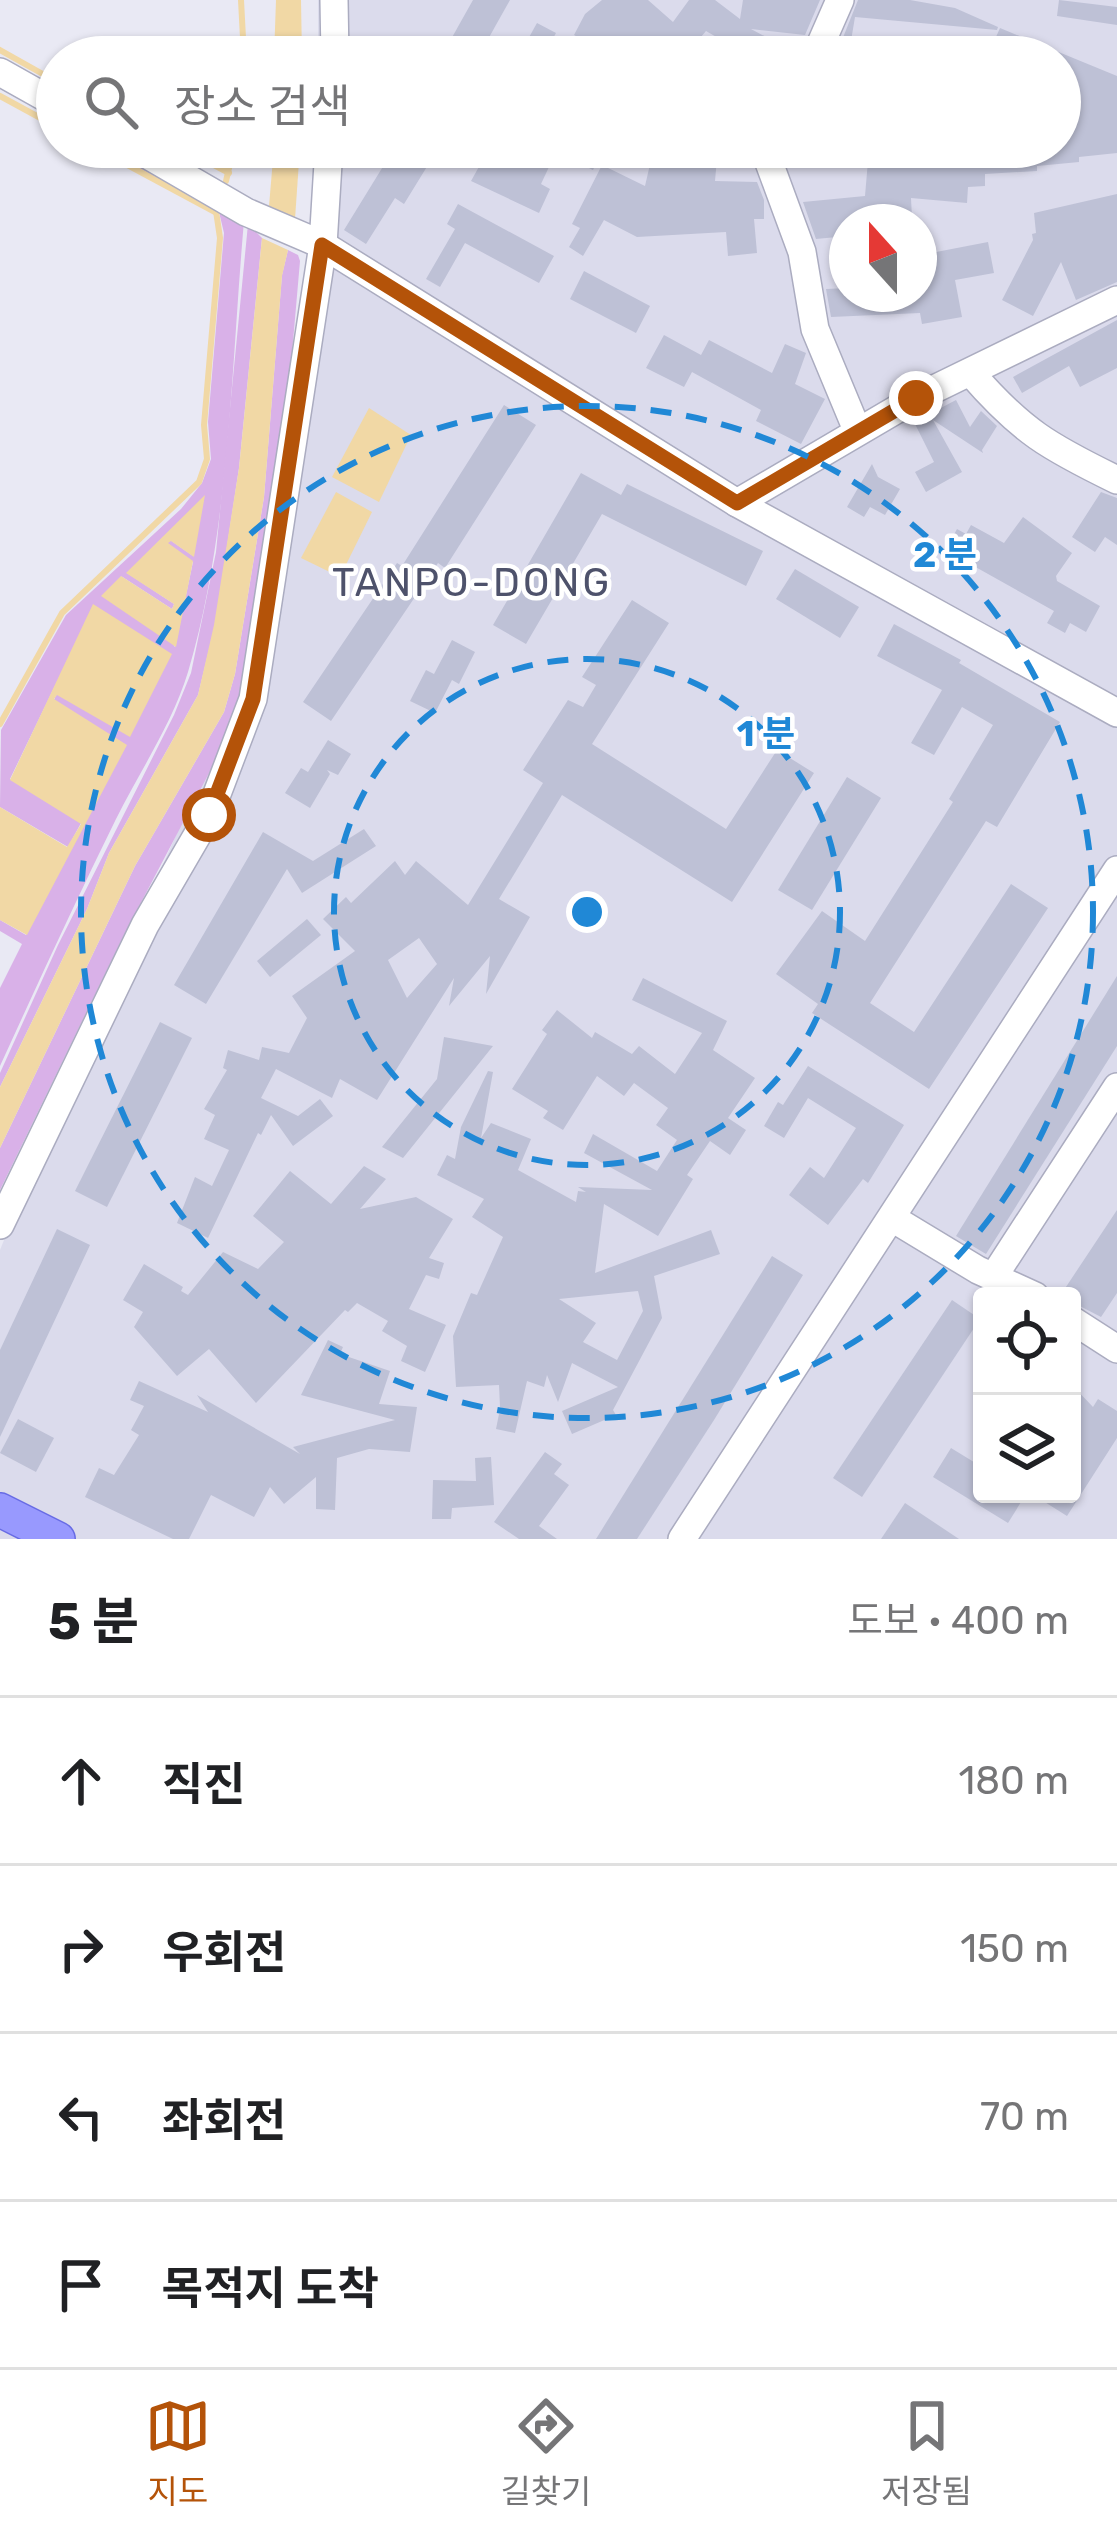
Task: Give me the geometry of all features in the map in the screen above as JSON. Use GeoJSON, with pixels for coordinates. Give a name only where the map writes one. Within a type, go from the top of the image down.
{"type":"FeatureCollection","features":[{"type":"Feature","properties":{"kind":"main road"},"geometry":{"type":"LineString","coordinates":[[0,1510],[58,1539]]}},
{"type":"Feature","properties":{"kind":"street"},"geometry":{"type":"LineString","coordinates":[[334,0],[335,36]]}},
{"type":"Feature","properties":{"kind":"street"},"geometry":{"type":"LineString","coordinates":[[824,36],[840,0]]}},
{"type":"Feature","properties":{"kind":"street"},"geometry":{"type":"LineString","coordinates":[[0,72],[36,92]]}},
{"type":"Feature","properties":{"kind":"street"},"geometry":{"type":"LineString","coordinates":[[171,168],[264,220],[322,245],[737,503],[1117,713]]}},
{"type":"Feature","properties":{"kind":"street"},"geometry":{"type":"LineString","coordinates":[[0,1226],[146,926],[209,815],[253,699],[322,245],[328,168]]}},
{"type":"Feature","properties":{"kind":"street"},"geometry":{"type":"LineString","coordinates":[[771,168],[802,252],[815,329],[857,430]]}},
{"type":"Feature","properties":{"kind":"street"},"geometry":{"type":"LineString","coordinates":[[737,503],[857,430],[1117,300]]}},
{"type":"Feature","properties":{"kind":"street"},"geometry":{"type":"LineString","coordinates":[[971,373],[1009,416],[1052,448],[1117,480]]}},
{"type":"Feature","properties":{"kind":"street"},"geometry":{"type":"LineString","coordinates":[[682,1539],[1117,870]]}},
{"type":"Feature","properties":{"kind":"street"},"geometry":{"type":"LineString","coordinates":[[994,1276],[1117,1087]]}},
{"type":"Feature","properties":{"kind":"street"},"geometry":{"type":"LineString","coordinates":[[892,1218],[1017,1287]]}},
{"type":"Feature","properties":{"kind":"street"},"geometry":{"type":"LineString","coordinates":[[1081,1326],[1117,1349]]}},
{"type":"Feature","properties":{"kind":"shaded area"},"geometry":{"type":"Polygon","coordinates":[[[276,0],[301,0],[302,36],[275,36],[276,0]]]}},
{"type":"Feature","properties":{"kind":"shaded area"},"geometry":{"type":"Polygon","coordinates":[[[318,0],[1117,0],[1117,1539],[0,1539],[0,1250],[92,1023],[267,632],[318,203],[318,168],[1081,168],[1081,36],[318,36],[318,0]]]}},
{"type":"Feature","properties":{"kind":"shaded area"},"geometry":{"type":"Polygon","coordinates":[[[139,168],[150,168],[244,221],[213,563],[188,672],[165,729],[101,849],[0,1066],[0,988],[22,944],[0,931],[0,920],[26,935],[126,745],[54,700],[94,605],[10,779],[81,823],[68,847],[0,807],[1,730],[66,615],[181,509],[202,483],[211,459],[208,422],[224,233],[219,212],[139,168]],[[204,497],[127,573],[174,604],[172,609],[121,576],[175,647],[193,562],[167,543],[170,540],[193,556],[204,497]]]}},
{"type":"Feature","properties":{"kind":"shaded area"},"geometry":{"type":"Polygon","coordinates":[[[272,168],[299,168],[295,219],[269,206],[272,168]]]}},
{"type":"Feature","properties":{"kind":"shaded area"},"geometry":{"type":"Polygon","coordinates":[[[248,224],[262,238],[239,468],[215,625],[198,695],[109,853],[87,909],[0,1087],[0,1073],[58,945],[191,673],[216,552],[248,224]]]}},
{"type":"Feature","properties":{"kind":"shaded area"},"geometry":{"type":"Polygon","coordinates":[[[262,238],[288,250],[264,497],[235,674],[224,712],[135,866],[0,1148],[0,1087],[87,909],[109,853],[198,695],[239,468],[262,238]]]}},
{"type":"Feature","properties":{"kind":"shaded area"},"geometry":{"type":"Polygon","coordinates":[[[288,250],[300,261],[284,445],[240,714],[124,935],[0,1190],[0,1148],[135,866],[224,712],[235,674],[264,497],[288,250]]]}},
{"type":"Feature","properties":{"kind":"shaded area"},"geometry":{"type":"Polygon","coordinates":[[[369,408],[411,435],[379,502],[332,477],[369,408]]]}},
{"type":"Feature","properties":{"kind":"shaded area"},"geometry":{"type":"Polygon","coordinates":[[[336,492],[372,512],[340,577],[301,558],[336,492]]]}},
{"type":"Feature","properties":{"kind":"shaded area"},"geometry":{"type":"Polygon","coordinates":[[[205,495],[194,557],[168,543],[193,561],[176,647],[101,596],[121,576],[172,609],[174,604],[126,573],[205,495]]]}},
{"type":"Feature","properties":{"kind":"shaded area"},"geometry":{"type":"Polygon","coordinates":[[[93,604],[172,654],[130,737],[57,695],[54,699],[127,745],[27,935],[0,920],[0,807],[67,847],[81,824],[10,780],[93,604]]]}},
{"type":"Feature","properties":{"kind":"building"},"geometry":{"type":"Polygon","coordinates":[[[473,0],[510,0],[490,36],[453,36],[473,0]]]}},
{"type":"Feature","properties":{"kind":"building"},"geometry":{"type":"Polygon","coordinates":[[[602,0],[648,0],[673,22],[689,0],[715,0],[740,19],[743,0],[820,0],[805,35],[751,29],[764,36],[715,36],[706,31],[702,36],[576,36],[585,14],[602,0]]]}},
{"type":"Feature","properties":{"kind":"building"},"geometry":{"type":"Polygon","coordinates":[[[858,0],[910,0],[955,8],[998,27],[855,17],[852,36],[844,36],[858,0]]]}},
{"type":"Feature","properties":{"kind":"building"},"geometry":{"type":"Polygon","coordinates":[[[1059,0],[1117,7],[1117,25],[1057,16],[1059,0]]]}},
{"type":"Feature","properties":{"kind":"building"},"geometry":{"type":"Polygon","coordinates":[[[537,23],[556,33],[554,36],[530,36],[537,23]]]}},
{"type":"Feature","properties":{"kind":"building"},"geometry":{"type":"Polygon","coordinates":[[[1000,28],[1020,36],[996,36],[1000,28]]]}},
{"type":"Feature","properties":{"kind":"building"},"geometry":{"type":"Polygon","coordinates":[[[1081,61],[1117,76],[1117,153],[1081,157],[1081,61]]]}},
{"type":"Feature","properties":{"kind":"building"},"geometry":{"type":"Polygon","coordinates":[[[382,168],[426,168],[404,204],[395,198],[366,244],[344,230],[382,168]]]}},
{"type":"Feature","properties":{"kind":"building"},"geometry":{"type":"Polygon","coordinates":[[[478,168],[548,168],[541,184],[550,189],[539,213],[471,181],[478,168]]]}},
{"type":"Feature","properties":{"kind":"building"},"geometry":{"type":"Polygon","coordinates":[[[600,168],[645,186],[649,168],[716,168],[715,181],[757,182],[764,219],[754,219],[757,253],[728,256],[726,232],[637,237],[604,220],[583,256],[569,247],[580,228],[572,224],[600,168]]]}},
{"type":"Feature","properties":{"kind":"building"},"geometry":{"type":"Polygon","coordinates":[[[867,168],[1037,168],[985,174],[985,186],[968,187],[967,203],[911,198],[911,204],[829,204],[829,238],[816,239],[803,202],[865,196],[867,168]]]}},
{"type":"Feature","properties":{"kind":"building"},"geometry":{"type":"Polygon","coordinates":[[[1117,194],[1117,282],[1076,300],[1061,262],[1033,316],[1002,300],[1036,233],[1034,213],[1117,194]]]}},
{"type":"Feature","properties":{"kind":"building"},"geometry":{"type":"Polygon","coordinates":[[[458,204],[554,256],[539,283],[465,243],[440,287],[426,279],[455,229],[447,224],[458,204]]]}},
{"type":"Feature","properties":{"kind":"building"},"geometry":{"type":"Polygon","coordinates":[[[988,242],[994,273],[955,280],[962,317],[922,324],[920,313],[831,317],[830,312],[937,312],[937,252],[988,242]]]}},
{"type":"Feature","properties":{"kind":"building"},"geometry":{"type":"Polygon","coordinates":[[[584,271],[650,306],[636,333],[570,299],[584,271]]]}},
{"type":"Feature","properties":{"kind":"building"},"geometry":{"type":"Polygon","coordinates":[[[1117,320],[1117,368],[1080,387],[1069,366],[1022,393],[1013,377],[1117,320]]]}},
{"type":"Feature","properties":{"kind":"building"},"geometry":{"type":"Polygon","coordinates":[[[664,335],[701,355],[709,340],[772,373],[785,344],[806,353],[795,384],[825,399],[801,444],[756,421],[761,410],[692,372],[684,387],[646,368],[664,335]]]}},
{"type":"Feature","properties":{"kind":"building"},"geometry":{"type":"Polygon","coordinates":[[[956,400],[970,427],[981,411],[997,426],[983,453],[933,420],[962,472],[926,492],[915,472],[934,462],[914,422],[956,400]]]}},
{"type":"Feature","properties":{"kind":"building"},"geometry":{"type":"Polygon","coordinates":[[[504,405],[536,425],[445,568],[438,563],[331,721],[303,702],[397,563],[402,566],[504,405]]]}},
{"type":"Feature","properties":{"kind":"building"},"geometry":{"type":"Polygon","coordinates":[[[872,464],[878,477],[900,489],[885,515],[870,507],[864,517],[847,507],[872,464]]]}},
{"type":"Feature","properties":{"kind":"building"},"geometry":{"type":"Polygon","coordinates":[[[581,473],[621,495],[627,484],[763,551],[746,586],[602,514],[526,644],[493,625],[581,473]]]}},
{"type":"Feature","properties":{"kind":"building"},"geometry":{"type":"Polygon","coordinates":[[[1101,492],[1117,498],[1117,545],[1105,537],[1095,552],[1072,537],[1101,492]]]}},
{"type":"Feature","properties":{"kind":"building"},"geometry":{"type":"Polygon","coordinates":[[[1023,517],[1072,553],[1056,576],[1100,606],[1086,632],[1070,623],[1065,633],[1047,623],[1054,611],[963,560],[960,566],[942,556],[957,529],[966,534],[971,525],[1004,543],[1023,517]]]}},
{"type":"Feature","properties":{"kind":"building"},"geometry":{"type":"Polygon","coordinates":[[[795,569],[859,607],[840,638],[776,599],[795,569]]]}},
{"type":"Feature","properties":{"kind":"building"},"geometry":{"type":"Polygon","coordinates":[[[632,600],[669,623],[592,744],[726,829],[777,750],[814,773],[732,902],[562,795],[499,899],[530,917],[486,994],[490,956],[449,1006],[454,978],[377,1100],[340,1079],[332,1098],[276,1069],[261,1098],[298,1116],[320,1099],[333,1116],[293,1146],[271,1115],[208,1238],[177,1223],[195,1177],[212,1186],[229,1150],[204,1139],[215,1115],[204,1109],[227,1070],[223,1068],[228,1050],[259,1060],[262,1047],[289,1053],[307,1018],[292,996],[355,951],[323,919],[346,897],[351,903],[395,861],[405,875],[416,861],[468,905],[543,783],[523,770],[568,700],[583,707],[596,685],[582,677],[632,600]],[[419,938],[388,960],[407,998],[437,964],[419,938]]]}},
{"type":"Feature","properties":{"kind":"building"},"geometry":{"type":"Polygon","coordinates":[[[894,624],[1060,722],[997,827],[986,821],[870,1003],[914,1032],[1011,884],[1048,908],[929,1089],[812,1013],[818,1004],[776,974],[822,911],[865,941],[953,802],[949,799],[993,725],[962,707],[934,755],[911,743],[942,690],[877,656],[894,624]]]}},
{"type":"Feature","properties":{"kind":"building"},"geometry":{"type":"Polygon","coordinates":[[[452,640],[475,652],[459,684],[452,680],[435,713],[410,701],[426,670],[434,674],[452,640]]]}},
{"type":"Feature","properties":{"kind":"building"},"geometry":{"type":"Polygon","coordinates":[[[328,740],[351,754],[338,775],[327,770],[330,774],[310,808],[285,793],[301,768],[308,772],[328,740]]]}},
{"type":"Feature","properties":{"kind":"building"},"geometry":{"type":"Polygon","coordinates":[[[847,777],[881,798],[812,910],[778,890],[847,777]]]}},
{"type":"Feature","properties":{"kind":"building"},"geometry":{"type":"Polygon","coordinates":[[[364,829],[376,846],[302,893],[287,869],[206,1004],[174,985],[263,832],[313,861],[364,829]]]}},
{"type":"Feature","properties":{"kind":"building"},"geometry":{"type":"Polygon","coordinates":[[[307,919],[321,935],[270,977],[257,961],[307,919]]]}},
{"type":"Feature","properties":{"kind":"building"},"geometry":{"type":"Polygon","coordinates":[[[1117,976],[1117,1046],[986,1254],[956,1236],[1117,976]]]}},
{"type":"Feature","properties":{"kind":"building"},"geometry":{"type":"Polygon","coordinates":[[[643,978],[727,1021],[713,1050],[755,1078],[728,1118],[746,1130],[730,1155],[710,1141],[687,1175],[693,1179],[658,1236],[604,1204],[595,1273],[711,1230],[720,1254],[654,1276],[662,1318],[613,1410],[616,1415],[572,1434],[562,1411],[618,1387],[572,1363],[558,1402],[547,1375],[544,1387],[527,1381],[515,1433],[496,1429],[499,1414],[518,1415],[500,1407],[499,1385],[456,1387],[453,1336],[503,1237],[472,1217],[484,1199],[437,1175],[447,1155],[455,1159],[461,1127],[488,1071],[493,1072],[481,1138],[491,1123],[531,1139],[518,1170],[576,1202],[578,1191],[586,1192],[578,1187],[652,1190],[584,1153],[593,1134],[657,1171],[677,1140],[656,1125],[668,1108],[634,1083],[624,1096],[597,1076],[563,1130],[543,1118],[548,1111],[512,1089],[557,1010],[592,1038],[595,1032],[632,1054],[639,1046],[675,1074],[702,1033],[632,1000],[643,978]],[[638,1291],[559,1299],[596,1323],[583,1342],[617,1360],[643,1311],[638,1291]]]}},
{"type":"Feature","properties":{"kind":"building"},"geometry":{"type":"Polygon","coordinates":[[[160,1022],[192,1038],[107,1207],[75,1191],[160,1022]]]}},
{"type":"Feature","properties":{"kind":"building"},"geometry":{"type":"Polygon","coordinates":[[[444,1037],[493,1046],[403,1158],[382,1147],[437,1079],[444,1037]]]}},
{"type":"Feature","properties":{"kind":"building"},"geometry":{"type":"Polygon","coordinates":[[[808,1066],[904,1125],[868,1183],[863,1179],[828,1225],[789,1195],[810,1167],[824,1178],[856,1128],[808,1098],[784,1138],[764,1126],[808,1066]]]}},
{"type":"Feature","properties":{"kind":"building"},"geometry":{"type":"Polygon","coordinates":[[[364,1166],[386,1179],[360,1209],[416,1197],[453,1219],[429,1258],[444,1263],[439,1279],[426,1275],[409,1309],[446,1325],[425,1372],[401,1361],[407,1346],[382,1331],[388,1321],[357,1303],[256,1403],[209,1349],[177,1376],[134,1327],[143,1312],[123,1300],[144,1264],[183,1287],[181,1291],[188,1295],[223,1252],[258,1269],[284,1242],[253,1216],[290,1171],[331,1204],[364,1166]]]}},
{"type":"Feature","properties":{"kind":"building"},"geometry":{"type":"Polygon","coordinates":[[[1117,1210],[1117,1293],[1101,1317],[1081,1307],[1081,1287],[1066,1287],[1117,1210]]]}},
{"type":"Feature","properties":{"kind":"building"},"geometry":{"type":"Polygon","coordinates":[[[57,1229],[90,1245],[0,1437],[0,1350],[57,1229]]]}},
{"type":"Feature","properties":{"kind":"building"},"geometry":{"type":"Polygon","coordinates":[[[772,1256],[803,1275],[714,1420],[637,1539],[596,1539],[772,1256]]]}},
{"type":"Feature","properties":{"kind":"building"},"geometry":{"type":"Polygon","coordinates":[[[952,1300],[973,1314],[973,1330],[862,1497],[833,1478],[952,1300]]]}},
{"type":"Feature","properties":{"kind":"building"},"geometry":{"type":"Polygon","coordinates":[[[328,1340],[343,1347],[340,1354],[390,1371],[379,1404],[417,1407],[410,1452],[369,1449],[337,1458],[335,1510],[316,1509],[316,1477],[284,1504],[270,1487],[254,1517],[211,1495],[189,1539],[173,1539],[85,1497],[99,1468],[114,1475],[139,1435],[131,1430],[144,1406],[130,1400],[139,1381],[208,1412],[197,1395],[300,1454],[293,1447],[395,1420],[301,1395],[328,1340]]]}},
{"type":"Feature","properties":{"kind":"building"},"geometry":{"type":"Polygon","coordinates":[[[1081,1394],[1093,1407],[1098,1399],[1117,1411],[1117,1438],[1081,1494],[1081,1394]]]}},
{"type":"Feature","properties":{"kind":"building"},"geometry":{"type":"Polygon","coordinates":[[[18,1419],[54,1438],[36,1472],[0,1453],[18,1419]]]}},
{"type":"Feature","properties":{"kind":"building"},"geometry":{"type":"Polygon","coordinates":[[[951,1448],[973,1461],[973,1502],[933,1477],[951,1448]]]}},
{"type":"Feature","properties":{"kind":"building"},"geometry":{"type":"Polygon","coordinates":[[[545,1452],[562,1464],[554,1474],[569,1485],[539,1526],[557,1539],[519,1539],[494,1522],[545,1452]]]}},
{"type":"Feature","properties":{"kind":"building"},"geometry":{"type":"Polygon","coordinates":[[[491,1457],[494,1505],[452,1508],[451,1519],[432,1519],[433,1480],[476,1481],[475,1458],[491,1457]]]}},
{"type":"Feature","properties":{"kind":"building"},"geometry":{"type":"Polygon","coordinates":[[[905,1503],[959,1539],[881,1539],[905,1503]]]}},
{"type":"Feature","properties":{"kind":"building"},"geometry":{"type":"Polygon","coordinates":[[[975,1503],[1020,1503],[1008,1523],[975,1503]]]}},
{"type":"Feature","properties":{"kind":"building"},"geometry":{"type":"Polygon","coordinates":[[[1046,1503],[1075,1503],[1067,1516],[1046,1503]]]}},
{"type":"Feature","properties":{"kind":"waterway"},"geometry":{"type":"LineString","coordinates":[[241,0],[243,36]]}},
{"type":"Feature","properties":{"kind":"waterway"},"geometry":{"type":"LineString","coordinates":[[0,50],[36,70]]}},
{"type":"Feature","properties":{"kind":"waterway"},"geometry":{"type":"LineString","coordinates":[[0,96],[36,116]]}},
{"type":"Feature","properties":{"kind":"waterway"},"geometry":{"type":"LineString","coordinates":[[133,168],[215,212]]}},
{"type":"Feature","properties":{"kind":"waterway"},"geometry":{"type":"LineString","coordinates":[[220,168],[229,173]]}},
{"type":"Feature","properties":{"kind":"waterway"},"geometry":{"type":"LineString","coordinates":[[226,181],[229,168]]}},
{"type":"Feature","properties":{"kind":"waterway"},"geometry":{"type":"LineString","coordinates":[[0,724],[62,613],[199,482],[207,459],[204,425],[220,238],[216,211]]}},
{"type":"Feature","properties":{"kind":"district","name":"TANPO-DONG"},"geometry":{"type":"Point","coordinates":[472,583]}},
{"type":"Feature","properties":{"kind":"route"},"geometry":{"type":"LineString","coordinates":[[209,815],[253,699],[322,245],[737,503],[916,398]]}}]}
